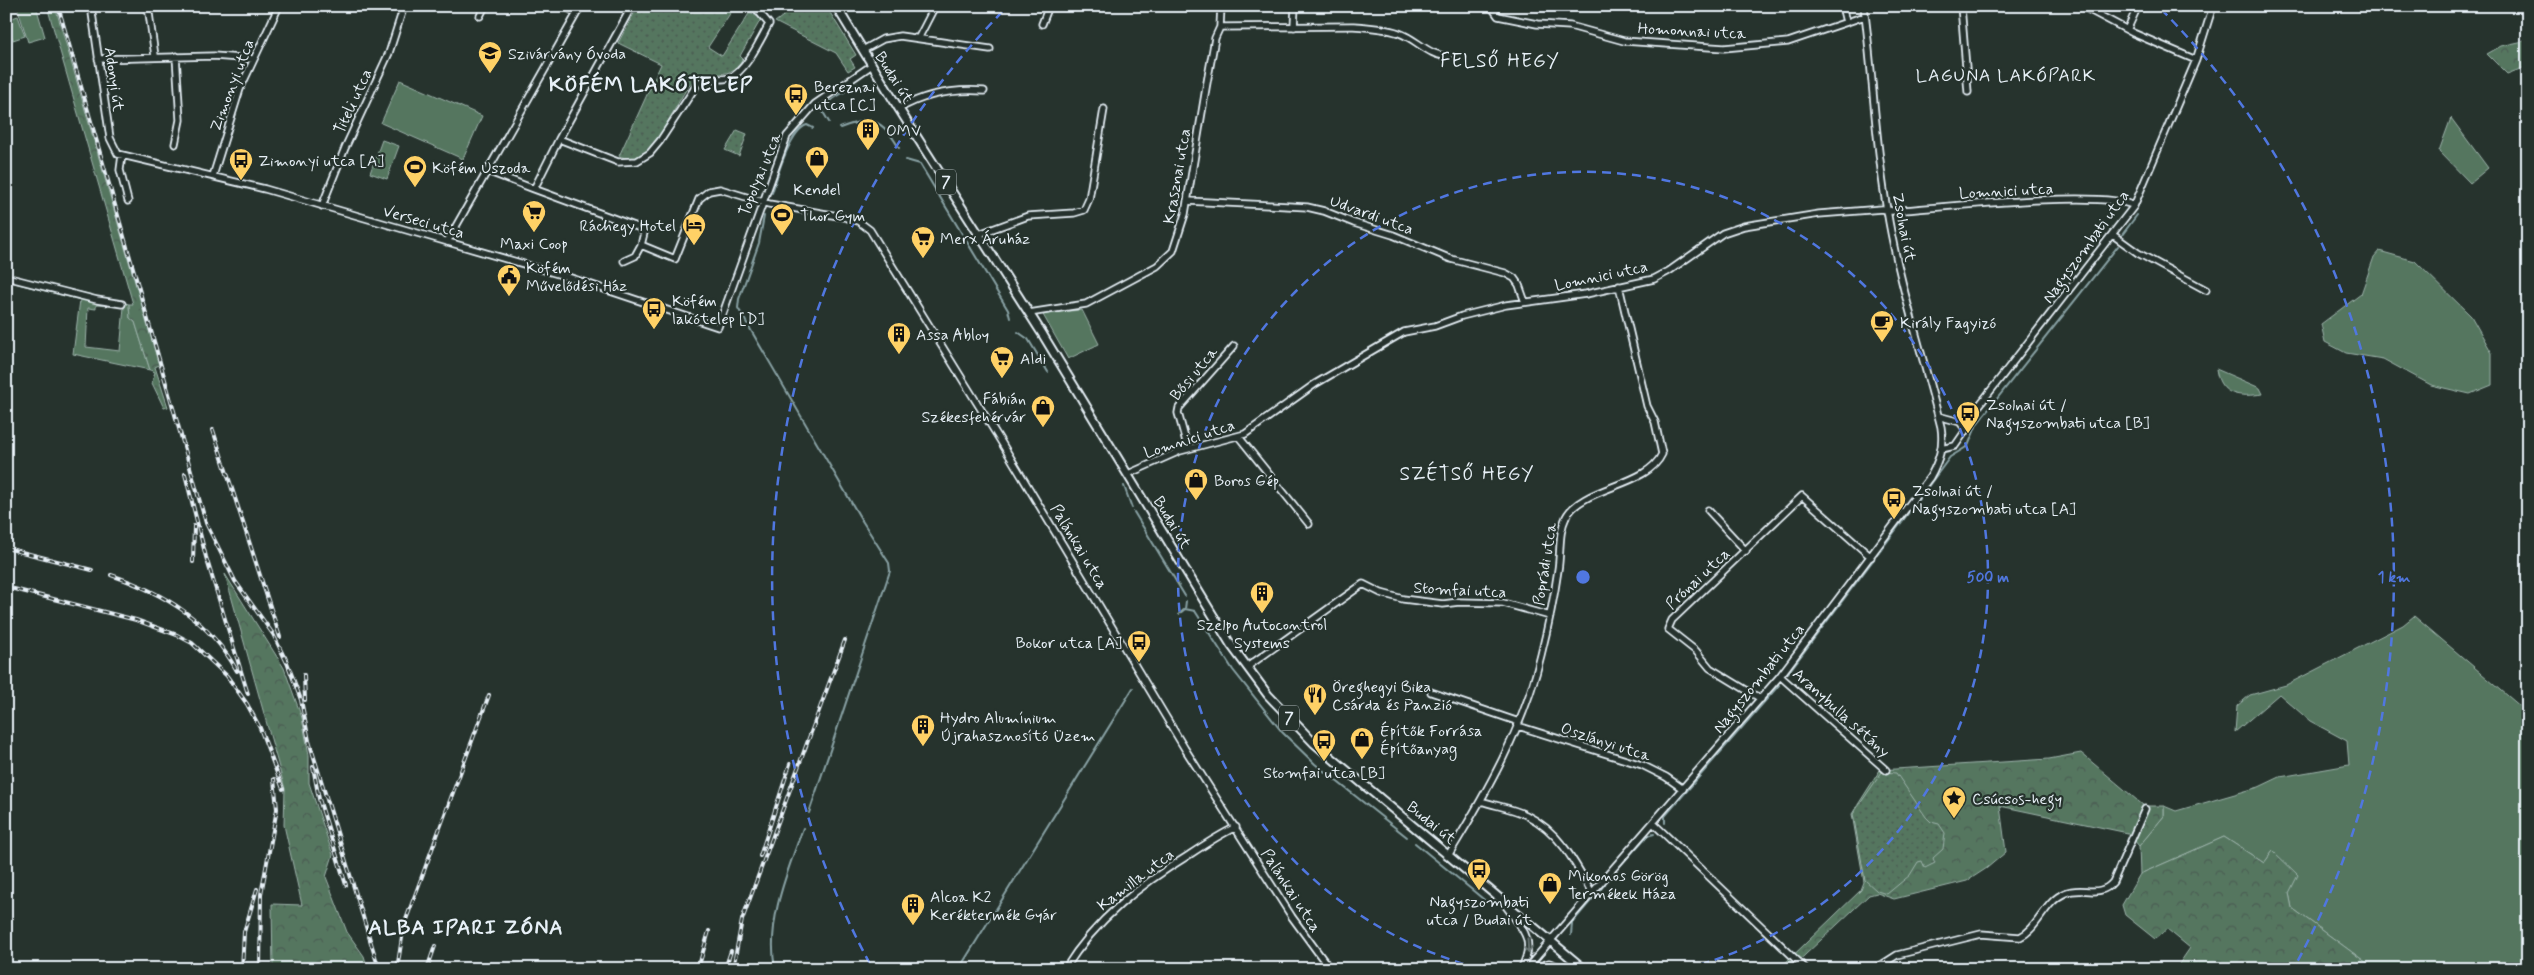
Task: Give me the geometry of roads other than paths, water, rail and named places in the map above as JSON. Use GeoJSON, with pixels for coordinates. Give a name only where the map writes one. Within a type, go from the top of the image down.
{"type":"FeatureCollection","features":[{"type":"Feature","properties":{"kind":"main road","name":"Budai út"},"geometry":{"type":"LineString","coordinates":[[836,6],[1029,313],[1247,667],[1268,695],[1314,743],[1498,895],[1584,969]]}},
{"type":"Feature","properties":{"kind":"street","name":"Adonyi út"},"geometry":{"type":"LineString","coordinates":[[91,6],[110,138],[120,154]]}},
{"type":"Feature","properties":{"kind":"street"},"geometry":{"type":"LineString","coordinates":[[148,6],[155,56]]}},
{"type":"Feature","properties":{"kind":"street","name":"Zimonyi utca"},"geometry":{"type":"LineString","coordinates":[[212,176],[240,89],[279,6]]}},
{"type":"Feature","properties":{"kind":"street","name":"Titeli utca"},"geometry":{"type":"LineString","coordinates":[[322,206],[345,148],[385,62],[404,6]]}},
{"type":"Feature","properties":{"kind":"street"},"geometry":{"type":"LineString","coordinates":[[480,16],[485,6]]}},
{"type":"Feature","properties":{"kind":"street"},"geometry":{"type":"LineString","coordinates":[[564,6],[577,12]]}},
{"type":"Feature","properties":{"kind":"street"},"geometry":{"type":"LineString","coordinates":[[447,242],[581,6]]}},
{"type":"Feature","properties":{"kind":"street"},"geometry":{"type":"LineString","coordinates":[[534,189],[632,6]]}},
{"type":"Feature","properties":{"kind":"street"},"geometry":{"type":"LineString","coordinates":[[559,140],[618,162],[629,163],[644,158],[660,141],[698,83],[708,78],[730,77],[740,71],[769,24],[754,6]]}},
{"type":"Feature","properties":{"kind":"street"},"geometry":{"type":"LineString","coordinates":[[919,37],[935,6]]}},
{"type":"Feature","properties":{"kind":"street"},"geometry":{"type":"LineString","coordinates":[[1042,24],[1049,6]]}},
{"type":"Feature","properties":{"kind":"street","name":"Krasznai utca"},"geometry":{"type":"LineString","coordinates":[[1029,313],[1083,305],[1163,262],[1173,251],[1182,227],[1188,200],[1207,80],[1215,38],[1220,27],[1221,6]]}},
{"type":"Feature","properties":{"kind":"street"},"geometry":{"type":"LineString","coordinates":[[1294,27],[1295,6]]}},
{"type":"Feature","properties":{"kind":"street","name":"Homonnai utca"},"geometry":{"type":"LineString","coordinates":[[1491,6],[1498,16],[1518,21],[1570,26],[1619,40],[1694,47],[1738,48],[1774,45],[1865,16]]}},
{"type":"Feature","properties":{"kind":"street"},"geometry":{"type":"LineString","coordinates":[[1842,6],[1846,22]]}},
{"type":"Feature","properties":{"kind":"street","name":"Zsolnai út"},"geometry":{"type":"LineString","coordinates":[[1864,6],[1876,135],[1887,210],[1905,294],[1938,416],[1942,435],[1941,449]]}},
{"type":"Feature","properties":{"kind":"street"},"geometry":{"type":"LineString","coordinates":[[1961,6],[1968,92]]}},
{"type":"Feature","properties":{"kind":"street"},"geometry":{"type":"LineString","coordinates":[[2082,6],[2127,30],[2196,60]]}},
{"type":"Feature","properties":{"kind":"street"},"geometry":{"type":"LineString","coordinates":[[2127,30],[2138,6]]}},
{"type":"Feature","properties":{"kind":"street","name":"Nagyszombati utca"},"geometry":{"type":"LineString","coordinates":[[1526,969],[1780,676],[1930,477],[1941,449],[1952,448],[1958,444],[1965,434],[1964,425],[2113,236],[2134,206],[2196,60],[2212,6]]}},
{"type":"Feature","properties":{"kind":"street"},"geometry":{"type":"LineString","coordinates":[[1220,27],[1352,26],[1398,33],[1433,53],[1449,56]]}},
{"type":"Feature","properties":{"kind":"street"},"geometry":{"type":"LineString","coordinates":[[862,50],[891,37],[919,37],[990,49]]}},
{"type":"Feature","properties":{"kind":"street"},"geometry":{"type":"LineString","coordinates":[[98,59],[155,56],[214,56],[253,59]]}},
{"type":"Feature","properties":{"kind":"street"},"geometry":{"type":"LineString","coordinates":[[175,144],[180,120],[176,56]]}},
{"type":"Feature","properties":{"kind":"street","name":"Topolyai utca"},"geometry":{"type":"LineString","coordinates":[[718,327],[783,144],[799,120],[815,104],[872,65]]}},
{"type":"Feature","properties":{"kind":"street"},"geometry":{"type":"LineString","coordinates":[[899,109],[914,101],[953,91],[984,91]]}},
{"type":"Feature","properties":{"kind":"street"},"geometry":{"type":"LineString","coordinates":[[979,234],[1028,216],[1074,213],[1084,210],[1089,199],[1104,109]]}},
{"type":"Feature","properties":{"kind":"street"},"geometry":{"type":"LineString","coordinates":[[120,154],[120,170],[128,201]]}},
{"type":"Feature","properties":{"kind":"street","name":"Verseci utca"},"geometry":{"type":"LineString","coordinates":[[120,154],[212,176],[322,206],[565,276],[718,327]]}},
{"type":"Feature","properties":{"kind":"street"},"geometry":{"type":"LineString","coordinates":[[487,171],[640,228],[644,233],[636,256],[624,262]]}},
{"type":"Feature","properties":{"kind":"street"},"geometry":{"type":"LineString","coordinates":[[641,245],[675,259],[696,204],[709,191],[725,190],[762,202]]}},
{"type":"Feature","properties":{"kind":"street","name":"Udvardi utca"},"geometry":{"type":"LineString","coordinates":[[1188,200],[1307,207],[1324,210],[1354,223],[1393,235],[1451,259],[1504,273],[1514,278],[1520,285],[1525,302]]}},
{"type":"Feature","properties":{"kind":"street","name":"Lomnici utca"},"geometry":{"type":"LineString","coordinates":[[1128,474],[1188,449],[1239,437],[1263,423],[1315,384],[1397,334],[1435,326],[1474,312],[1525,302],[1578,295],[1661,276],[1723,233],[1737,228],[1819,214],[1887,210],[2086,200],[2120,200],[2134,206]]}},
{"type":"Feature","properties":{"kind":"street","name":"Palánkai utca"},"geometry":{"type":"LineString","coordinates":[[762,202],[844,216],[870,230],[1004,447],[1185,749],[1304,936],[1330,969]]}},
{"type":"Feature","properties":{"kind":"street"},"geometry":{"type":"LineString","coordinates":[[2113,236],[2147,258],[2206,290]]}},
{"type":"Feature","properties":{"kind":"street"},"geometry":{"type":"LineString","coordinates":[[6,277],[97,300],[122,304]]}},
{"type":"Feature","properties":{"kind":"street","name":"Poprádi utca"},"geometry":{"type":"LineString","coordinates":[[1449,854],[1481,802],[1519,724],[1541,657],[1559,568],[1561,530],[1568,514],[1578,504],[1648,468],[1662,454],[1655,422],[1647,406],[1619,286]]}},
{"type":"Feature","properties":{"kind":"street","name":"Bősi utca"},"geometry":{"type":"LineString","coordinates":[[1188,449],[1178,414],[1179,408],[1234,346]]}},
{"type":"Feature","properties":{"kind":"street"},"geometry":{"type":"LineString","coordinates":[[1938,416],[1952,418],[1964,425]]}},
{"type":"Feature","properties":{"kind":"street"},"geometry":{"type":"LineString","coordinates":[[1239,437],[1309,524]]}},
{"type":"Feature","properties":{"kind":"street","name":"Prónai utca"},"geometry":{"type":"LineString","coordinates":[[1761,699],[1706,665],[1696,651],[1668,629],[1678,614],[1802,496],[1871,557]]}},
{"type":"Feature","properties":{"kind":"street","name":"Prónai utca"},"geometry":{"type":"LineString","coordinates":[[1708,510],[1746,551]]}},
{"type":"Feature","properties":{"kind":"street","name":"Stomfai utca"},"geometry":{"type":"LineString","coordinates":[[1247,667],[1363,584],[1381,594],[1403,599],[1442,604],[1459,602],[1503,603],[1550,616]]}},
{"type":"Feature","properties":{"kind":"street","name":"Aranybulla sétány"},"geometry":{"type":"LineString","coordinates":[[1780,676],[1886,770]]}},
{"type":"Feature","properties":{"kind":"street","name":"Oszlányi utca"},"geometry":{"type":"LineString","coordinates":[[1431,692],[1585,749],[1642,765],[1666,777],[1682,789]]}},
{"type":"Feature","properties":{"kind":"street"},"geometry":{"type":"LineString","coordinates":[[1481,802],[1526,815],[1552,833],[1572,856],[1592,893]]}},
{"type":"Feature","properties":{"kind":"street"},"geometry":{"type":"LineString","coordinates":[[1875,969],[1896,956],[1981,934],[2020,937],[2058,896],[2073,891],[2094,892],[2105,889],[2112,882],[2146,809]]}},
{"type":"Feature","properties":{"kind":"street"},"geometry":{"type":"LineString","coordinates":[[1653,823],[1806,969]]}},
{"type":"Feature","properties":{"kind":"street","name":"Kamilla utca"},"geometry":{"type":"LineString","coordinates":[[1065,969],[1092,931],[1120,903],[1160,873],[1236,827]]}},
{"type":"Feature","properties":{"kind":"street"},"geometry":{"type":"LineString","coordinates":[[1498,895],[1528,940],[1528,957],[1521,969]]}},
{"type":"Feature","properties":{"kind":"street"},"geometry":{"type":"LineString","coordinates":[[1533,969],[1549,962],[1566,969]]}},
{"type":"Feature","properties":{"kind":"waterway"},"geometry":{"type":"LineString","coordinates":[[829,122],[823,112],[825,104],[857,84]]}},
{"type":"Feature","properties":{"kind":"waterway"},"geometry":{"type":"LineString","coordinates":[[840,128],[860,122],[875,122],[887,131],[899,148]]}},
{"type":"Feature","properties":{"kind":"waterway"},"geometry":{"type":"LineString","coordinates":[[772,193],[785,155],[795,135],[807,125],[813,128]]}},
{"type":"Feature","properties":{"kind":"waterway"},"geometry":{"type":"LineString","coordinates":[[906,160],[920,164],[1008,310],[1010,318]]}},
{"type":"Feature","properties":{"kind":"waterway"},"geometry":{"type":"LineString","coordinates":[[2122,235],[2137,215]]}},
{"type":"Feature","properties":{"kind":"waterway"},"geometry":{"type":"LineString","coordinates":[[764,216],[759,243],[739,299],[738,308],[861,519],[889,563],[890,571],[809,813]]}},
{"type":"Feature","properties":{"kind":"waterway"},"geometry":{"type":"LineString","coordinates":[[1878,554],[1950,457],[1968,446],[1977,424],[2118,246]]}},
{"type":"Feature","properties":{"kind":"waterway"},"geometry":{"type":"LineString","coordinates":[[1018,332],[1028,339],[1048,372]]}},
{"type":"Feature","properties":{"kind":"waterway"},"geometry":{"type":"LineString","coordinates":[[1124,486],[1132,508]]}},
{"type":"Feature","properties":{"kind":"waterway"},"geometry":{"type":"LineString","coordinates":[[1134,512],[1185,596]]}},
{"type":"Feature","properties":{"kind":"waterway"},"geometry":{"type":"LineString","coordinates":[[1788,673],[1874,559]]}},
{"type":"Feature","properties":{"kind":"waterway"},"geometry":{"type":"LineString","coordinates":[[1185,609],[1186,601]]}},
{"type":"Feature","properties":{"kind":"waterway"},"geometry":{"type":"LineString","coordinates":[[1179,614],[1185,609],[1195,611],[1233,670],[1282,732],[1315,764],[1407,837]]}},
{"type":"Feature","properties":{"kind":"waterway"},"geometry":{"type":"LineString","coordinates":[[1665,823],[1665,816],[1779,685]]}},
{"type":"Feature","properties":{"kind":"waterway"},"geometry":{"type":"LineString","coordinates":[[959,969],[1133,688]]}},
{"type":"Feature","properties":{"kind":"waterway"},"geometry":{"type":"LineString","coordinates":[[775,969],[773,933],[776,915],[785,880],[803,828]]}},
{"type":"Feature","properties":{"kind":"waterway"},"geometry":{"type":"LineString","coordinates":[[1619,867],[1647,836],[1654,834]]}},
{"type":"Feature","properties":{"kind":"waterway"},"geometry":{"type":"LineString","coordinates":[[1415,843],[1488,903]]}},
{"type":"Feature","properties":{"kind":"waterway"},"geometry":{"type":"LineString","coordinates":[[1571,935],[1572,923],[1605,884]]}},
{"type":"Feature","properties":{"kind":"railway"},"geometry":{"type":"LineString","coordinates":[[58,6],[206,523],[235,581],[273,634],[287,663]]}},
{"type":"Feature","properties":{"kind":"railway"},"geometry":{"type":"LineString","coordinates":[[213,430],[280,637]]}},
{"type":"Feature","properties":{"kind":"railway"},"geometry":{"type":"LineString","coordinates":[[185,474],[206,557],[248,694]]}},
{"type":"Feature","properties":{"kind":"railway"},"geometry":{"type":"LineString","coordinates":[[193,562],[194,526]]}},
{"type":"Feature","properties":{"kind":"railway"},"geometry":{"type":"LineString","coordinates":[[6,548],[92,570]]}},
{"type":"Feature","properties":{"kind":"railway"},"geometry":{"type":"LineString","coordinates":[[111,575],[131,582],[184,611],[213,637],[237,671]]}},
{"type":"Feature","properties":{"kind":"railway"},"geometry":{"type":"LineString","coordinates":[[6,587],[136,620],[177,635],[192,643],[227,676],[247,704],[260,728],[283,789]]}},
{"type":"Feature","properties":{"kind":"railway"},"geometry":{"type":"LineString","coordinates":[[733,969],[742,920],[845,640]]}},
{"type":"Feature","properties":{"kind":"railway"},"geometry":{"type":"LineString","coordinates":[[285,657],[301,700],[309,741],[379,969]]}},
{"type":"Feature","properties":{"kind":"railway"},"geometry":{"type":"LineString","coordinates":[[304,675],[305,700]]}},
{"type":"Feature","properties":{"kind":"railway"},"geometry":{"type":"LineString","coordinates":[[397,969],[404,925],[489,695]]}},
{"type":"Feature","properties":{"kind":"railway"},"geometry":{"type":"LineString","coordinates":[[760,856],[790,764]]}},
{"type":"Feature","properties":{"kind":"railway"},"geometry":{"type":"LineString","coordinates":[[313,767],[319,799],[346,885]]}},
{"type":"Feature","properties":{"kind":"railway"},"geometry":{"type":"LineString","coordinates":[[260,969],[261,894],[277,809],[274,779]]}},
{"type":"Feature","properties":{"kind":"railway"},"geometry":{"type":"LineString","coordinates":[[242,969],[244,932],[257,889]]}},
{"type":"Feature","properties":{"kind":"railway"},"geometry":{"type":"LineString","coordinates":[[698,969],[709,931]]}},
{"type":"Feature","properties":{"kind":"railway"},"geometry":{"type":"LineString","coordinates":[[427,969],[435,946]]}},
{"type":"Feature","properties":{"kind":"railway"},"geometry":{"type":"LineString","coordinates":[[725,969],[731,951]]}},
{"type":"Feature","properties":{"kind":"place","name":"Szivárvány Óvoda"},"geometry":{"type":"Point","coordinates":[490,74]}},
{"type":"Feature","properties":{"kind":"place","name":"Bereznai utca [C]"},"geometry":{"type":"Point","coordinates":[796,116]}},
{"type":"Feature","properties":{"kind":"place","name":"OMV"},"geometry":{"type":"Point","coordinates":[868,151]}},
{"type":"Feature","properties":{"kind":"place","name":"Kendel"},"geometry":{"type":"Point","coordinates":[817,179]}},
{"type":"Feature","properties":{"kind":"place","name":"Zimonyi utca [A]"},"geometry":{"type":"Point","coordinates":[241,181]}},
{"type":"Feature","properties":{"kind":"place","name":"Köfém Uszoda"},"geometry":{"type":"Point","coordinates":[415,188]}},
{"type":"Feature","properties":{"kind":"place","name":"Maxi Coop"},"geometry":{"type":"Point","coordinates":[534,233]}},
{"type":"Feature","properties":{"kind":"place","name":"Thor Gym"},"geometry":{"type":"Point","coordinates":[782,236]}},
{"type":"Feature","properties":{"kind":"place","name":"Ráchegy Hotel"},"geometry":{"type":"Point","coordinates":[694,246]}},
{"type":"Feature","properties":{"kind":"place","name":"Merx Áruház"},"geometry":{"type":"Point","coordinates":[923,259]}},
{"type":"Feature","properties":{"kind":"place","name":"Köfém Művelődési Ház"},"geometry":{"type":"Point","coordinates":[509,297]}},
{"type":"Feature","properties":{"kind":"place","name":"Köfém lakótelep [D]"},"geometry":{"type":"Point","coordinates":[654,330]}},
{"type":"Feature","properties":{"kind":"place","name":"Király Fagyizó"},"geometry":{"type":"Point","coordinates":[1882,343]}},
{"type":"Feature","properties":{"kind":"place","name":"Assa Abloy"},"geometry":{"type":"Point","coordinates":[899,355]}},
{"type":"Feature","properties":{"kind":"place","name":"Aldi"},"geometry":{"type":"Point","coordinates":[1002,379]}},
{"type":"Feature","properties":{"kind":"place","name":"Fábián Székesfehérvár"},"geometry":{"type":"Point","coordinates":[1043,428]}},
{"type":"Feature","properties":{"kind":"place","name":"Zsolnai út / Nagyszombati utca [B]"},"geometry":{"type":"Point","coordinates":[1968,434]}},
{"type":"Feature","properties":{"kind":"place","name":"Boros Gép"},"geometry":{"type":"Point","coordinates":[1196,501]}},
{"type":"Feature","properties":{"kind":"place","name":"Zsolnai út / Nagyszombati utca [A]"},"geometry":{"type":"Point","coordinates":[1894,520]}},
{"type":"Feature","properties":{"kind":"place","name":"Szelpo Autocontrol Systems"},"geometry":{"type":"Point","coordinates":[1262,614]}},
{"type":"Feature","properties":{"kind":"place","name":"Bokor utca [A]"},"geometry":{"type":"Point","coordinates":[1139,663]}},
{"type":"Feature","properties":{"kind":"place","name":"Öreghegyi Bika Csárda és Panzió"},"geometry":{"type":"Point","coordinates":[1315,716]}},
{"type":"Feature","properties":{"kind":"place","name":"Hydro Alumínium Újrahasznosító Üzem"},"geometry":{"type":"Point","coordinates":[923,747]}},
{"type":"Feature","properties":{"kind":"place","name":"Építők Forrása Építőanyag"},"geometry":{"type":"Point","coordinates":[1362,760]}},
{"type":"Feature","properties":{"kind":"place","name":"Stomfai utca [B]"},"geometry":{"type":"Point","coordinates":[1324,762]}},
{"type":"Feature","properties":{"kind":"place","name":"Csúcsos-hegy"},"geometry":{"type":"Point","coordinates":[1954,819]}},
{"type":"Feature","properties":{"kind":"place","name":"Nagyszombati utca / Budai út"},"geometry":{"type":"Point","coordinates":[1479,891]}},
{"type":"Feature","properties":{"kind":"place","name":"Mikonos Görög Termékek Háza"},"geometry":{"type":"Point","coordinates":[1550,905]}},
{"type":"Feature","properties":{"kind":"place","name":"Alcoa K2 Keréktermék Gyár"},"geometry":{"type":"Point","coordinates":[913,926]}},
{"type":"Feature","properties":{"kind":"district","name":"FELSŐ HEGY"},"geometry":{"type":"Point","coordinates":[1500,60]}},
{"type":"Feature","properties":{"kind":"district","name":"LAGUNA LAKÓPARK"},"geometry":{"type":"Point","coordinates":[2006,75]}},
{"type":"Feature","properties":{"kind":"district","name":"KÖFÉM LAKÓTELEP"},"geometry":{"type":"Point","coordinates":[651,84]}},
{"type":"Feature","properties":{"kind":"district","name":"SZÉTSŐ HEGY"},"geometry":{"type":"Point","coordinates":[1467,473]}},
{"type":"Feature","properties":{"kind":"district","name":"ALBA IPARI ZÓNA"},"geometry":{"type":"Point","coordinates":[466,927]}}]}
